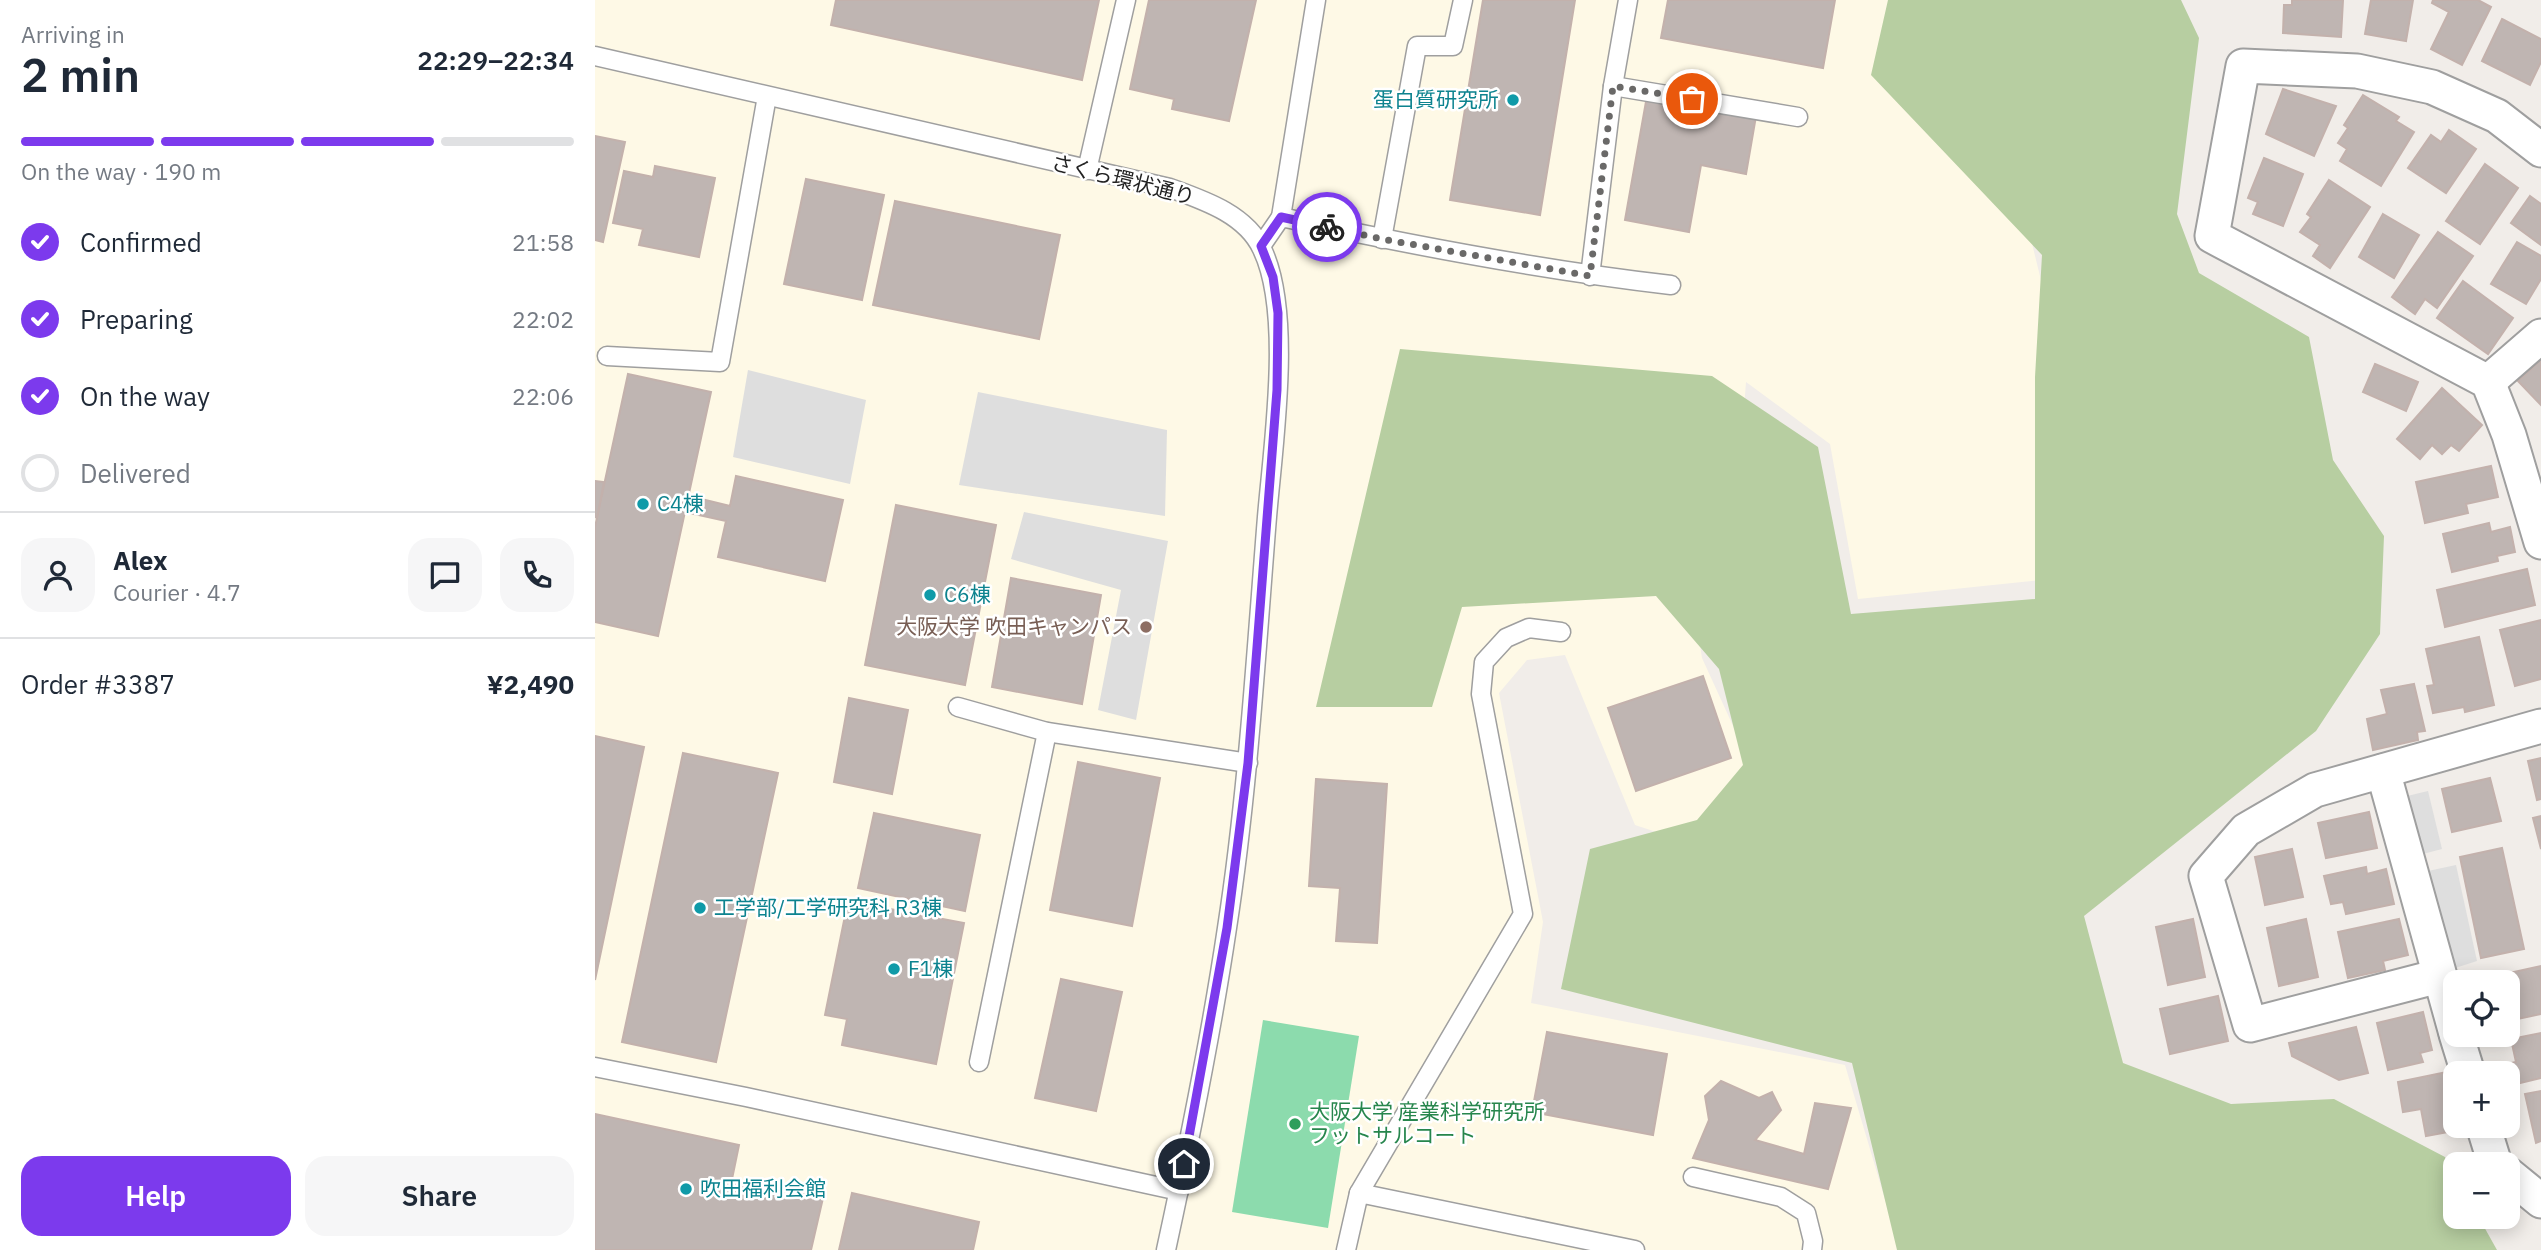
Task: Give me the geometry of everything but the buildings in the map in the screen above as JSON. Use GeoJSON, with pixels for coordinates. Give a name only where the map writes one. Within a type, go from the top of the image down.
{"type":"FeatureCollection","features":[{"type":"Feature","properties":{"kind":"street"},"geometry":{"type":"LineString","coordinates":[[2541,150],[2497,116],[2433,87],[2357,71],[2243,66],[2212,236],[2488,382],[2509,435],[2541,542]]}},
{"type":"Feature","properties":{"kind":"street"},"geometry":{"type":"LineString","coordinates":[[2488,382],[2541,336]]}},
{"type":"Feature","properties":{"kind":"street"},"geometry":{"type":"LineString","coordinates":[[2439,976],[2250,1025],[2206,876],[2246,830],[2315,790],[2541,726]]}},
{"type":"Feature","properties":{"kind":"street"},"geometry":{"type":"LineString","coordinates":[[2382,771],[2443,989]]}},
{"type":"Feature","properties":{"kind":"street"},"geometry":{"type":"LineString","coordinates":[[2520,1184],[2541,1201]]}},
{"type":"Feature","properties":{"kind":"lane"},"geometry":{"type":"LineString","coordinates":[[1087,170],[1126,0]]}},
{"type":"Feature","properties":{"kind":"lane"},"geometry":{"type":"LineString","coordinates":[[1261,246],[1281,217],[1316,0]]}},
{"type":"Feature","properties":{"kind":"lane"},"geometry":{"type":"LineString","coordinates":[[1382,239],[1417,46],[1453,46],[1463,0]]}},
{"type":"Feature","properties":{"kind":"lane"},"geometry":{"type":"LineString","coordinates":[[1590,276],[1613,86],[1628,0]]}},
{"type":"Feature","properties":{"kind":"lane","name":"さくら環状通り"},"geometry":{"type":"LineString","coordinates":[[595,56],[1170,188],[1213,204],[1245,227],[1261,246],[1273,277],[1278,313],[1277,390],[1248,763],[1227,928],[1167,1250]]}},
{"type":"Feature","properties":{"kind":"lane"},"geometry":{"type":"LineString","coordinates":[[1613,86],[1798,117]]}},
{"type":"Feature","properties":{"kind":"lane"},"geometry":{"type":"LineString","coordinates":[[607,356],[720,362],[767,96]]}},
{"type":"Feature","properties":{"kind":"lane"},"geometry":{"type":"LineString","coordinates":[[1281,217],[1382,239],[1590,276],[1671,285]]}},
{"type":"Feature","properties":{"kind":"lane"},"geometry":{"type":"LineString","coordinates":[[1346,1250],[1359,1193],[1523,914],[1481,694],[1484,662],[1506,638],[1529,628],[1561,632]]}},
{"type":"Feature","properties":{"kind":"lane"},"geometry":{"type":"LineString","coordinates":[[958,707],[1047,732],[1248,763]]}},
{"type":"Feature","properties":{"kind":"lane"},"geometry":{"type":"LineString","coordinates":[[979,1062],[1047,732]]}},
{"type":"Feature","properties":{"kind":"lane"},"geometry":{"type":"LineString","coordinates":[[595,1067],[1179,1191]]}},
{"type":"Feature","properties":{"kind":"lane"},"geometry":{"type":"LineString","coordinates":[[1693,1177],[1781,1197],[1806,1213],[1813,1241],[1812,1250]]}},
{"type":"Feature","properties":{"kind":"lane"},"geometry":{"type":"LineString","coordinates":[[1359,1193],[1635,1250]]}},
{"type":"Feature","properties":{"kind":"shaded area","name":"大阪大学 吹田キャンパス"},"geometry":{"type":"Polygon","coordinates":[[[595,0],[1922,0],[2025,215],[2064,374],[2050,579],[1858,599],[1830,444],[1746,382],[1732,570],[1693,600],[1702,658],[1755,774],[1699,846],[1635,825],[1565,655],[1527,660],[1499,693],[1543,922],[1531,1003],[1845,1065],[1900,1250],[595,1250],[595,0]]]}},
{"type":"Feature","properties":{"kind":"shaded area"},"geometry":{"type":"Polygon","coordinates":[[[748,370],[866,400],[850,484],[733,457],[748,370]]]}},
{"type":"Feature","properties":{"kind":"shaded area"},"geometry":{"type":"Polygon","coordinates":[[[978,392],[1167,430],[1165,516],[959,485],[978,392]]]}},
{"type":"Feature","properties":{"kind":"shaded area"},"geometry":{"type":"Polygon","coordinates":[[[1024,512],[1168,541],[1136,720],[1098,710],[1121,590],[1011,559],[1024,512]]]}},
{"type":"Feature","properties":{"kind":"shaded area"},"geometry":{"type":"Polygon","coordinates":[[[2428,791],[2442,849],[2419,855],[2403,797],[2428,791]]]}},
{"type":"Feature","properties":{"kind":"shaded area"},"geometry":{"type":"Polygon","coordinates":[[[2456,865],[2477,961],[2452,969],[2428,871],[2456,865]]]}},
{"type":"Feature","properties":{"kind":"green space"},"geometry":{"type":"Polygon","coordinates":[[[1888,0],[2181,0],[2199,38],[2177,214],[2199,273],[2309,337],[2333,460],[2384,536],[2380,634],[2316,731],[2084,916],[2123,1063],[2231,1104],[2334,1099],[2443,1156],[2443,1229],[2485,1229],[2497,1250],[1897,1250],[1852,1063],[1561,989],[1590,849],[1697,820],[1743,765],[1719,669],[1656,596],[1462,607],[1432,707],[1316,707],[1400,349],[1712,376],[1818,447],[1851,614],[2035,599],[2035,377],[2042,255],[1871,75],[1888,0]]]}},
{"type":"Feature","properties":{"kind":"green space","name":"大阪大学 産業科学研究所 フットサルコート"},"geometry":{"type":"Polygon","coordinates":[[[1263,1020],[1359,1036],[1328,1228],[1232,1212],[1263,1020]]]}},
{"type":"Feature","properties":{"kind":"way so far"},"geometry":{"type":"LineString","coordinates":[[1327,227],[1590,276],[1613,86],[1692,99]]}},
{"type":"Feature","properties":{"kind":"place","name":"蛋白質研究所"},"geometry":{"type":"Point","coordinates":[1513,100]}},
{"type":"Feature","properties":{"kind":"place","name":"C4棟"},"geometry":{"type":"Point","coordinates":[643,504]}},
{"type":"Feature","properties":{"kind":"place","name":"C6棟"},"geometry":{"type":"Point","coordinates":[930,595]}},
{"type":"Feature","properties":{"kind":"place","name":"大阪大学 吹田キャンパス"},"geometry":{"type":"Point","coordinates":[1146,627]}},
{"type":"Feature","properties":{"kind":"place","name":"工学部/工学研究科 R3棟"},"geometry":{"type":"Point","coordinates":[700,908]}},
{"type":"Feature","properties":{"kind":"place","name":"F1棟"},"geometry":{"type":"Point","coordinates":[894,969]}},
{"type":"Feature","properties":{"kind":"place","name":"大阪大学 産業科学研究所 フットサルコート"},"geometry":{"type":"Point","coordinates":[1295,1124]}},
{"type":"Feature","properties":{"kind":"place","name":"吹田福利会館"},"geometry":{"type":"Point","coordinates":[686,1189]}},
{"type":"Feature","properties":{"kind":"route"},"geometry":{"type":"LineString","coordinates":[[1184,1164],[1227,928],[1248,763],[1277,390],[1278,313],[1273,277],[1261,246],[1281,217],[1327,227]]}}]}
